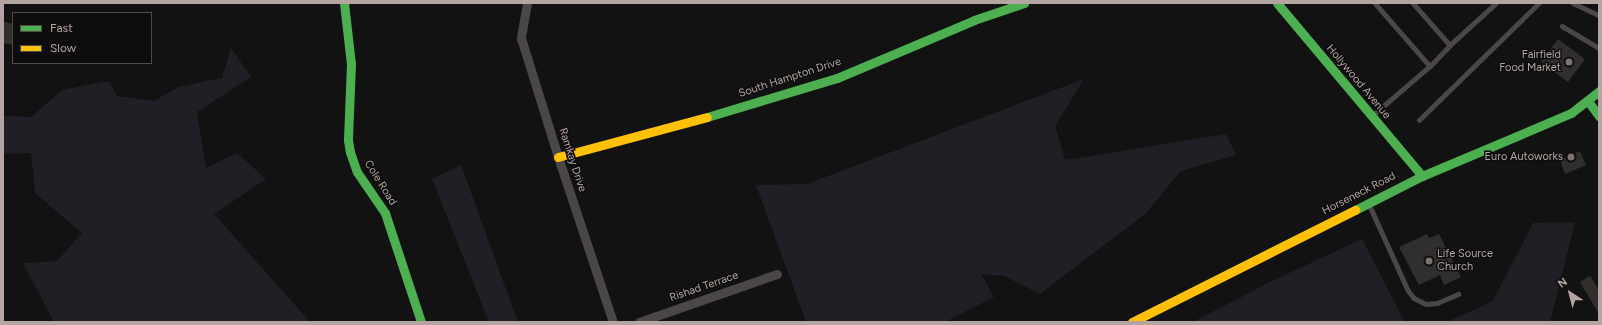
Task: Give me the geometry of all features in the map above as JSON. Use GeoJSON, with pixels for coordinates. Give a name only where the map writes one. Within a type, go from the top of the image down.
{"type":"FeatureCollection","features":[{"type":"Feature","properties":{"kind":"street","name":"Cole Road"},"geometry":{"type":"LineString","coordinates":[[344,3],[351,64],[348,140],[350,152],[357,172],[385,213],[421,322]]}},
{"type":"Feature","properties":{"kind":"street","name":"Ramkay Drive"},"geometry":{"type":"LineString","coordinates":[[527,3],[521,38],[558,157],[613,322]]}},
{"type":"Feature","properties":{"kind":"street","name":"South Hampton Drive"},"geometry":{"type":"LineString","coordinates":[[558,157],[693,121],[837,78],[974,20],[1024,3]]}},
{"type":"Feature","properties":{"kind":"street","name":"Hollywood Avenue"},"geometry":{"type":"LineString","coordinates":[[1277,3],[1422,176]]}},
{"type":"Feature","properties":{"kind":"street","name":"Horseneck Road"},"geometry":{"type":"LineString","coordinates":[[1132,322],[1422,176],[1571,113],[1599,92]]}},
{"type":"Feature","properties":{"kind":"street"},"geometry":{"type":"LineString","coordinates":[[1588,101],[1599,116]]}},
{"type":"Feature","properties":{"kind":"street","name":"Rishad Terrace"},"geometry":{"type":"LineString","coordinates":[[639,322],[777,274]]}},
{"type":"Feature","properties":{"kind":"lane"},"geometry":{"type":"LineString","coordinates":[[1375,3],[1430,66]]}},
{"type":"Feature","properties":{"kind":"lane"},"geometry":{"type":"LineString","coordinates":[[1413,3],[1450,46]]}},
{"type":"Feature","properties":{"kind":"lane"},"geometry":{"type":"LineString","coordinates":[[1371,116],[1430,66],[1496,3]]}},
{"type":"Feature","properties":{"kind":"lane"},"geometry":{"type":"LineString","coordinates":[[1419,120],[1539,3]]}},
{"type":"Feature","properties":{"kind":"lane"},"geometry":{"type":"LineString","coordinates":[[1573,3],[1599,15]]}},
{"type":"Feature","properties":{"kind":"lane"},"geometry":{"type":"LineString","coordinates":[[1562,26],[1599,48]]}},
{"type":"Feature","properties":{"kind":"lane"},"geometry":{"type":"LineString","coordinates":[[1368,203],[1408,290],[1414,298],[1426,304],[1437,303],[1458,294]]}},
{"type":"Feature","properties":{"kind":"shaded area"},"geometry":{"type":"Polygon","coordinates":[[[231,48],[251,77],[197,112],[206,168],[237,153],[266,179],[214,214],[310,322],[54,322],[23,263],[57,261],[82,233],[35,193],[31,153],[3,154],[3,116],[31,117],[62,90],[109,81],[117,96],[154,101],[178,87],[222,78],[231,48]]]}},
{"type":"Feature","properties":{"kind":"shaded area"},"geometry":{"type":"Polygon","coordinates":[[[1084,79],[1055,126],[1065,160],[1226,134],[1236,155],[1181,171],[1145,214],[1040,294],[1004,276],[981,274],[994,297],[945,322],[806,322],[756,185],[807,184],[1084,79]]]}},
{"type":"Feature","properties":{"kind":"shaded area"},"geometry":{"type":"Polygon","coordinates":[[[461,165],[518,322],[489,322],[432,179],[461,165]]]}},
{"type":"Feature","properties":{"kind":"shaded area"},"geometry":{"type":"Polygon","coordinates":[[[1575,222],[1550,322],[1447,322],[1493,301],[1533,223],[1575,222]]]}},
{"type":"Feature","properties":{"kind":"shaded area"},"geometry":{"type":"Polygon","coordinates":[[[1362,239],[1405,322],[1193,322],[1272,281],[1362,239]]]}},
{"type":"Feature","properties":{"kind":"building"},"geometry":{"type":"Polygon","coordinates":[[[3,21],[12,24],[12,45],[3,43],[3,21]]]}},
{"type":"Feature","properties":{"kind":"building"},"geometry":{"type":"Polygon","coordinates":[[[1558,39],[1585,59],[1568,82],[1541,62],[1558,39]]]}},
{"type":"Feature","properties":{"kind":"building"},"geometry":{"type":"Polygon","coordinates":[[[1580,151],[1586,165],[1565,174],[1560,160],[1580,151]]]}},
{"type":"Feature","properties":{"kind":"building","name":"Life Source Church"},"geometry":{"type":"Polygon","coordinates":[[[1427,234],[1429,238],[1439,234],[1461,277],[1444,285],[1440,275],[1419,285],[1399,247],[1427,234]]]}},
{"type":"Feature","properties":{"kind":"building"},"geometry":{"type":"Polygon","coordinates":[[[1590,276],[1599,290],[1599,314],[1580,282],[1590,276]]]}},
{"type":"Feature","properties":{"kind":"traffic: fast"},"geometry":{"type":"LineString","coordinates":[[344,3],[351,64],[348,140],[350,152],[357,172],[385,213],[421,322]]}},
{"type":"Feature","properties":{"kind":"traffic: fast"},"geometry":{"type":"LineString","coordinates":[[707,117],[837,78],[974,20],[1024,3]]}},
{"type":"Feature","properties":{"kind":"traffic: fast"},"geometry":{"type":"LineString","coordinates":[[1277,3],[1422,176]]}},
{"type":"Feature","properties":{"kind":"traffic: fast"},"geometry":{"type":"LineString","coordinates":[[1355,210],[1422,176],[1571,113],[1599,91]]}},
{"type":"Feature","properties":{"kind":"traffic: fast"},"geometry":{"type":"LineString","coordinates":[[1588,101],[1599,116]]}},
{"type":"Feature","properties":{"kind":"traffic: slow"},"geometry":{"type":"LineString","coordinates":[[558,157],[707,117]]}},
{"type":"Feature","properties":{"kind":"traffic: slow"},"geometry":{"type":"LineString","coordinates":[[1132,322],[1355,210]]}},
{"type":"Feature","properties":{"kind":"place","name":"Fairfield Food Market"},"geometry":{"type":"Point","coordinates":[1569,62]}},
{"type":"Feature","properties":{"kind":"place","name":"Euro Autoworks"},"geometry":{"type":"Point","coordinates":[1571,157]}},
{"type":"Feature","properties":{"kind":"place","name":"Life Source Church"},"geometry":{"type":"Point","coordinates":[1429,261]}}]}
